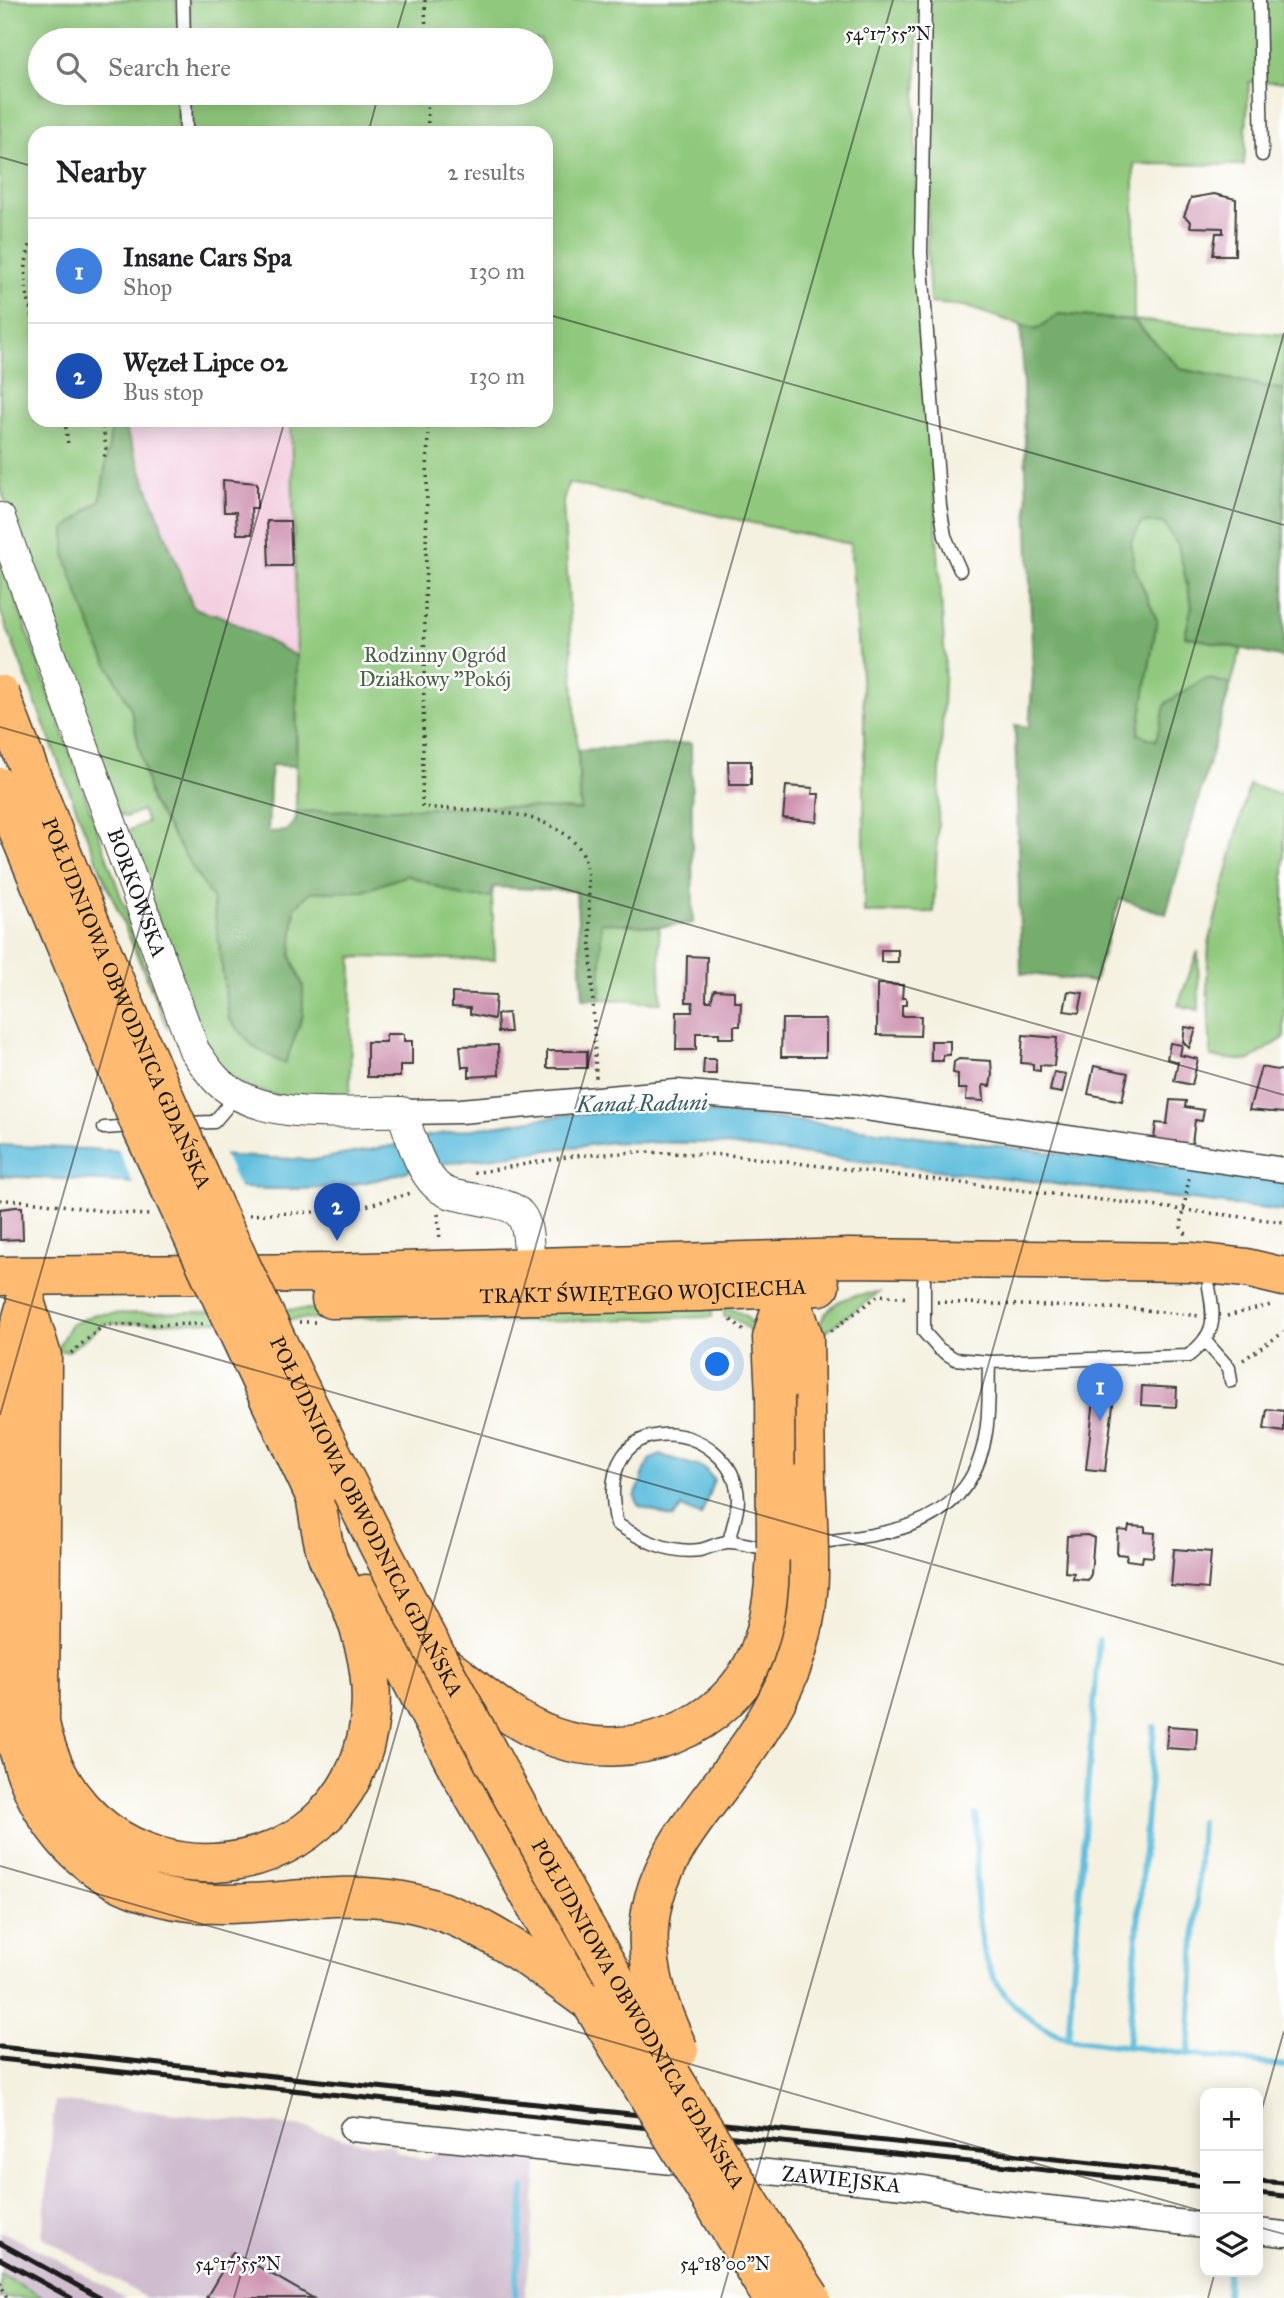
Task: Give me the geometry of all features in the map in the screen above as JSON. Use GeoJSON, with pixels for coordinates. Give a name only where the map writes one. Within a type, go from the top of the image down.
{"type":"FeatureCollection","features":[{"type":"Feature","properties":{"kind":"main road","name":"POŁUDNIOWA OBWODNICA GDAŃSKA"},"geometry":{"type":"LineString","coordinates":[[0,694],[107,961],[209,1196],[309,1407],[438,1661],[563,1889],[718,2149],[811,2298]]}},
{"type":"Feature","properties":{"kind":"main road","name":"POŁUDNIOWA OBWODNICA GDAŃSKA"},"geometry":{"type":"LineString","coordinates":[[0,788],[142,1129],[315,1496],[453,1760],[591,2003],[772,2298]]}},
{"type":"Feature","properties":{"kind":"main road","name":"TRAKT ŚWIĘTEGO WOJCIECHA"},"geometry":{"type":"LineString","coordinates":[[13,1290],[685,1292],[787,1274],[849,1258],[1191,1262],[1246,1268],[1280,1290]]}},
{"type":"Feature","properties":{"kind":"main road","name":"TRAKT ŚWIĘTEGO WOJCIECHA"},"geometry":{"type":"LineString","coordinates":[[13,1290],[529,1265],[787,1274],[923,1291],[1212,1302],[1243,1291],[1280,1290]]}},
{"type":"Feature","properties":{"kind":"main road"},"geometry":{"type":"LineString","coordinates":[[438,1661],[526,1724],[544,1734],[578,1744],[633,1746],[659,1740],[685,1730],[713,1712],[742,1682],[758,1654],[768,1626],[790,1396],[804,1338],[787,1274]]}},
{"type":"Feature","properties":{"kind":"main road"},"geometry":{"type":"LineString","coordinates":[[718,2149],[699,2089],[676,2045],[660,2001],[650,1947],[650,1924],[662,1872],[674,1847],[755,1734],[777,1698],[799,1646],[811,1580],[790,1396],[772,1338],[787,1274]]}},
{"type":"Feature","properties":{"kind":"main road"},"geometry":{"type":"LineString","coordinates":[[13,1290],[42,1356],[7,1685],[13,1737],[27,1783],[54,1828],[82,1857],[133,1888],[177,1900],[220,1904],[370,1898],[400,1900],[441,1910],[478,1925],[591,2003]]}},
{"type":"Feature","properties":{"kind":"main road"},"geometry":{"type":"LineString","coordinates":[[25,1500],[43,1628],[40,1723],[54,1768],[82,1810],[121,1842],[159,1858],[201,1864],[254,1857],[284,1843],[313,1824],[346,1787],[366,1740],[371,1688],[367,1661],[347,1595],[327,1556],[315,1496]]}},
{"type":"Feature","properties":{"kind":"street","name":"BORKOWSKA"},"geometry":{"type":"LineString","coordinates":[[0,518],[194,1049],[219,1083],[237,1095],[287,1110],[405,1122]]}},
{"type":"Feature","properties":{"kind":"street"},"geometry":{"type":"LineString","coordinates":[[405,1122],[461,1111],[677,1092],[858,1107],[1284,1170]]}},
{"type":"Feature","properties":{"kind":"street","name":"TRAKT ŚWIĘTEGO WOJCIECHA"},"geometry":{"type":"LineString","coordinates":[[405,1122],[427,1174],[443,1190],[512,1206],[523,1215],[529,1233],[529,1265]]}},
{"type":"Feature","properties":{"kind":"street","name":"ZAWIEJSKA"},"geometry":{"type":"LineString","coordinates":[[352,2129],[923,2188],[985,2201],[1200,2224]]}},
{"type":"Feature","properties":{"kind":"street"},"geometry":{"type":"LineString","coordinates":[[1263,2232],[1284,2234]]}},
{"type":"Feature","properties":{"kind":"lane"},"geometry":{"type":"LineString","coordinates":[[183,0],[184,28]]}},
{"type":"Feature","properties":{"kind":"lane"},"geometry":{"type":"LineString","coordinates":[[925,0],[921,253],[940,506],[945,536],[960,570]]}},
{"type":"Feature","properties":{"kind":"lane"},"geometry":{"type":"LineString","coordinates":[[1259,0],[1262,155]]}},
{"type":"Feature","properties":{"kind":"lane"},"geometry":{"type":"LineString","coordinates":[[185,105],[186,126]]}},
{"type":"Feature","properties":{"kind":"lane"},"geometry":{"type":"LineString","coordinates":[[104,1128],[214,1122],[237,1095]]}},
{"type":"Feature","properties":{"kind":"lane"},"geometry":{"type":"LineString","coordinates":[[923,1291],[924,1332],[939,1349],[956,1359],[989,1362],[1176,1359],[1188,1356],[1206,1342],[1212,1302]]}},
{"type":"Feature","properties":{"kind":"lane"},"geometry":{"type":"LineString","coordinates":[[1206,1342],[1230,1375]]}},
{"type":"Feature","properties":{"kind":"lane"},"geometry":{"type":"LineString","coordinates":[[801,1544],[906,1529],[924,1522],[947,1504],[967,1483],[984,1445],[989,1362]]}},
{"type":"Feature","properties":{"kind":"lane"},"geometry":{"type":"LineString","coordinates":[[729,1542],[738,1500],[731,1472],[713,1451],[680,1435],[652,1434],[627,1447],[615,1472],[612,1502],[617,1524],[641,1539],[669,1548],[699,1550],[729,1542],[760,1548],[788,1545]]}},
{"type":"Feature","properties":{"kind":"path"},"geometry":{"type":"LineString","coordinates":[[425,0],[426,28]]}},
{"type":"Feature","properties":{"kind":"path"},"geometry":{"type":"LineString","coordinates":[[427,105],[428,126]]}},
{"type":"Feature","properties":{"kind":"path"},"geometry":{"type":"LineString","coordinates":[[28,258],[28,278]]}},
{"type":"Feature","properties":{"kind":"path"},"geometry":{"type":"LineString","coordinates":[[66,427],[68,445]]}},
{"type":"Feature","properties":{"kind":"path"},"geometry":{"type":"LineString","coordinates":[[103,427],[106,448],[104,459]]}},
{"type":"Feature","properties":{"kind":"path"},"geometry":{"type":"LineString","coordinates":[[428,427],[422,807],[495,809],[554,829],[581,850],[587,875],[597,1097]]}},
{"type":"Feature","properties":{"kind":"path"},"geometry":{"type":"LineString","coordinates":[[470,1173],[573,1156],[681,1152],[795,1162],[1284,1222]]}},
{"type":"Feature","properties":{"kind":"path"},"geometry":{"type":"LineString","coordinates":[[1185,1209],[1190,1173]]}},
{"type":"Feature","properties":{"kind":"path"},"geometry":{"type":"LineString","coordinates":[[438,1216],[441,1250]]}},
{"type":"Feature","properties":{"kind":"path"},"geometry":{"type":"LineString","coordinates":[[804,1338],[822,1337],[879,1295],[923,1291],[1136,1309],[1212,1302],[1280,1290]]}},
{"type":"Feature","properties":{"kind":"path"},"geometry":{"type":"LineString","coordinates":[[1230,1375],[1284,1332]]}},
{"type":"Feature","properties":{"kind":"path"},"geometry":{"type":"LineString","coordinates":[[0,2281],[7,2298]]}},
{"type":"Feature","properties":{"kind":"shaded area"},"geometry":{"type":"Polygon","coordinates":[[[125,427],[291,427],[297,656],[217,614],[210,615],[193,607],[125,427]]]}},
{"type":"Feature","properties":{"kind":"shaded area"},"geometry":{"type":"Polygon","coordinates":[[[55,2101],[303,2127],[362,2143],[393,2145],[395,2151],[423,2160],[444,2150],[538,2158],[525,2298],[146,2298],[42,2237],[55,2101]]]}},
{"type":"Feature","properties":{"kind":"shaded area"},"geometry":{"type":"Polygon","coordinates":[[[0,2231],[126,2298],[43,2298],[0,2274],[0,2231]]]}},
{"type":"Feature","properties":{"kind":"green space"},"geometry":{"type":"Polygon","coordinates":[[[0,0],[176,0],[177,28],[28,28],[28,105],[178,105],[178,126],[28,126],[28,427],[112,427],[100,501],[84,511],[98,645],[131,709],[151,801],[213,900],[229,1019],[276,1060],[285,1063],[303,986],[291,956],[295,907],[311,892],[363,891],[407,875],[465,897],[492,897],[495,960],[352,957],[350,1090],[342,1102],[282,1097],[240,1083],[228,1074],[205,1043],[124,833],[147,822],[142,810],[126,817],[118,814],[0,487],[0,0]]]}},
{"type":"Feature","properties":{"kind":"green space","name":"Rodzinny Ogród Działkowy \"Pokój"},"geometry":{"type":"Polygon","coordinates":[[[189,0],[919,0],[915,137],[918,236],[945,660],[934,912],[864,913],[864,712],[850,544],[568,483],[563,502],[581,810],[491,806],[296,812],[297,656],[291,427],[553,427],[553,126],[192,126],[191,105],[553,105],[553,28],[190,28],[189,0]]]}},
{"type":"Feature","properties":{"kind":"green space"},"geometry":{"type":"Polygon","coordinates":[[[929,0],[1284,0],[1284,82],[1249,82],[1244,165],[1134,164],[1134,320],[1284,335],[1284,390],[1181,369],[1134,321],[1059,314],[1036,330],[964,306],[930,303],[927,248],[929,0]]]}},
{"type":"Feature","properties":{"kind":"green space"},"geometry":{"type":"Polygon","coordinates":[[[1059,314],[1134,321],[1181,369],[1284,390],[1284,658],[1185,636],[1192,606],[1178,545],[1163,523],[1142,522],[1131,541],[1134,567],[1157,620],[1138,734],[1156,741],[1166,703],[1205,678],[1231,684],[1166,914],[1120,899],[1094,982],[1021,973],[1015,725],[1029,727],[1033,675],[1021,325],[1036,330],[1059,314]]]}},
{"type":"Feature","properties":{"kind":"green space"},"geometry":{"type":"Polygon","coordinates":[[[112,427],[125,427],[193,607],[217,614],[297,656],[296,766],[271,765],[268,832],[286,831],[296,820],[296,812],[491,806],[581,810],[578,750],[691,743],[693,923],[659,927],[601,922],[601,999],[583,999],[576,891],[493,887],[492,897],[465,897],[407,875],[363,891],[311,892],[295,907],[291,956],[303,986],[303,1015],[285,1064],[255,1048],[229,1019],[213,900],[151,801],[131,709],[98,645],[65,555],[65,529],[100,501],[112,427]]]}},
{"type":"Feature","properties":{"kind":"green space"},"geometry":{"type":"Polygon","coordinates":[[[1142,522],[1164,523],[1178,545],[1192,606],[1185,636],[1241,649],[1231,684],[1205,678],[1156,741],[1138,734],[1157,620],[1134,568],[1131,541],[1142,522]]]}},
{"type":"Feature","properties":{"kind":"green space"},"geometry":{"type":"Polygon","coordinates":[[[0,556],[168,1029],[90,844],[0,610],[0,556]]]}},
{"type":"Feature","properties":{"kind":"green space"},"geometry":{"type":"Polygon","coordinates":[[[1249,785],[1284,795],[1284,1038],[1248,1061],[1211,1057],[1207,982],[1209,943],[1249,785]]]}},
{"type":"Feature","properties":{"kind":"green space"},"geometry":{"type":"Polygon","coordinates":[[[600,922],[659,927],[661,1003],[601,999],[600,922]]]}},
{"type":"Feature","properties":{"kind":"green space"},"geometry":{"type":"Polygon","coordinates":[[[1198,951],[1199,1010],[1178,1005],[1198,951]]]}},
{"type":"Feature","properties":{"kind":"green space"},"geometry":{"type":"Polygon","coordinates":[[[878,1293],[825,1332],[818,1332],[821,1321],[832,1306],[858,1295],[878,1293]]]}},
{"type":"Feature","properties":{"kind":"green space"},"geometry":{"type":"Polygon","coordinates":[[[724,1306],[745,1315],[760,1333],[755,1334],[732,1317],[724,1317],[724,1306]]]}},
{"type":"Feature","properties":{"kind":"green space"},"geometry":{"type":"Polygon","coordinates":[[[407,1307],[712,1307],[712,1317],[488,1323],[433,1316],[104,1324],[69,1351],[56,1351],[70,1325],[95,1314],[407,1307]]]}},
{"type":"Feature","properties":{"kind":"green space"},"geometry":{"type":"Polygon","coordinates":[[[0,2274],[39,2295],[43,2298],[0,2298],[0,2274]]]}},
{"type":"Feature","properties":{"kind":"water"},"geometry":{"type":"Polygon","coordinates":[[[659,1109],[756,1116],[1284,1181],[1284,1211],[708,1143],[612,1142],[433,1165],[420,1137],[565,1115],[659,1109]]]}},
{"type":"Feature","properties":{"kind":"water"},"geometry":{"type":"Polygon","coordinates":[[[402,1144],[413,1169],[385,1178],[327,1187],[240,1188],[0,1176],[0,1145],[315,1160],[402,1144]]]}},
{"type":"Feature","properties":{"kind":"water"},"geometry":{"type":"Polygon","coordinates":[[[661,1455],[704,1468],[714,1480],[701,1516],[682,1507],[673,1518],[639,1506],[635,1497],[649,1460],[661,1455]]]}},
{"type":"Feature","properties":{"kind":"pier"},"geometry":{"type":"Polygon","coordinates":[[[117,1146],[223,1153],[241,1192],[134,1186],[117,1146]]]}},
{"type":"Feature","properties":{"kind":"building"},"geometry":{"type":"Polygon","coordinates":[[[1214,194],[1236,199],[1235,255],[1213,255],[1216,233],[1223,233],[1223,228],[1190,227],[1191,222],[1184,216],[1191,198],[1214,194]]]}},
{"type":"Feature","properties":{"kind":"building"},"geometry":{"type":"Polygon","coordinates":[[[223,480],[257,483],[257,508],[251,508],[252,534],[237,534],[236,512],[224,512],[223,480]]]}},
{"type":"Feature","properties":{"kind":"building"},"geometry":{"type":"Polygon","coordinates":[[[267,521],[290,521],[292,566],[269,566],[267,521]]]}},
{"type":"Feature","properties":{"kind":"building"},"geometry":{"type":"Polygon","coordinates":[[[728,761],[751,761],[751,785],[729,785],[728,761]]]}},
{"type":"Feature","properties":{"kind":"building"},"geometry":{"type":"Polygon","coordinates":[[[786,786],[813,788],[812,794],[819,794],[817,822],[783,818],[786,786]]]}},
{"type":"Feature","properties":{"kind":"building"},"geometry":{"type":"Polygon","coordinates":[[[881,950],[898,950],[898,962],[881,962],[881,950]]]}},
{"type":"Feature","properties":{"kind":"building"},"geometry":{"type":"Polygon","coordinates":[[[687,956],[707,957],[706,1001],[711,1001],[714,990],[734,991],[734,1002],[741,1002],[740,1026],[734,1026],[734,1038],[719,1038],[719,1033],[696,1033],[696,1050],[676,1050],[677,1012],[692,1012],[693,1002],[686,1002],[687,956]]]}},
{"type":"Feature","properties":{"kind":"building"},"geometry":{"type":"Polygon","coordinates":[[[877,984],[903,985],[902,998],[906,998],[906,1005],[902,1005],[902,1016],[921,1016],[920,1036],[877,1035],[877,984]]]}},
{"type":"Feature","properties":{"kind":"building"},"geometry":{"type":"Polygon","coordinates":[[[1068,991],[1083,993],[1079,1013],[1064,1011],[1068,991]]]}},
{"type":"Feature","properties":{"kind":"building"},"geometry":{"type":"Polygon","coordinates":[[[452,993],[496,995],[494,1019],[470,1014],[470,1008],[452,1007],[452,993]]]}},
{"type":"Feature","properties":{"kind":"building"},"geometry":{"type":"Polygon","coordinates":[[[508,1013],[510,1032],[498,1032],[497,1014],[508,1013]]]}},
{"type":"Feature","properties":{"kind":"building"},"geometry":{"type":"Polygon","coordinates":[[[782,1019],[826,1019],[826,1057],[781,1057],[782,1019]]]}},
{"type":"Feature","properties":{"kind":"building"},"geometry":{"type":"Polygon","coordinates":[[[1185,1027],[1196,1029],[1189,1048],[1183,1042],[1185,1027]]]}},
{"type":"Feature","properties":{"kind":"building"},"geometry":{"type":"Polygon","coordinates":[[[386,1034],[404,1034],[404,1041],[412,1041],[412,1065],[400,1065],[400,1077],[367,1077],[367,1042],[386,1042],[386,1034]]]}},
{"type":"Feature","properties":{"kind":"building"},"geometry":{"type":"Polygon","coordinates":[[[1023,1035],[1057,1038],[1054,1066],[1040,1065],[1040,1071],[1033,1070],[1033,1064],[1021,1063],[1023,1035]]]}},
{"type":"Feature","properties":{"kind":"building"},"geometry":{"type":"Polygon","coordinates":[[[931,1041],[950,1041],[950,1055],[943,1055],[943,1061],[931,1061],[931,1041]]]}},
{"type":"Feature","properties":{"kind":"building"},"geometry":{"type":"Polygon","coordinates":[[[1170,1043],[1182,1045],[1180,1055],[1198,1059],[1192,1085],[1174,1081],[1178,1062],[1167,1059],[1170,1043]]]}},
{"type":"Feature","properties":{"kind":"building"},"geometry":{"type":"Polygon","coordinates":[[[498,1045],[499,1075],[469,1077],[469,1067],[462,1067],[460,1046],[498,1045]]]}},
{"type":"Feature","properties":{"kind":"building"},"geometry":{"type":"Polygon","coordinates":[[[547,1051],[587,1051],[587,1068],[547,1068],[547,1051]]]}},
{"type":"Feature","properties":{"kind":"building"},"geometry":{"type":"Polygon","coordinates":[[[704,1059],[716,1059],[716,1074],[703,1074],[704,1059]]]}},
{"type":"Feature","properties":{"kind":"building"},"geometry":{"type":"Polygon","coordinates":[[[959,1059],[991,1061],[990,1086],[983,1085],[984,1101],[966,1100],[967,1089],[958,1089],[958,1074],[953,1073],[954,1062],[959,1059]]]}},
{"type":"Feature","properties":{"kind":"building"},"geometry":{"type":"Polygon","coordinates":[[[1094,1066],[1128,1073],[1122,1101],[1088,1094],[1094,1066]]]}},
{"type":"Feature","properties":{"kind":"building"},"geometry":{"type":"Polygon","coordinates":[[[1261,1067],[1284,1071],[1284,1113],[1249,1110],[1261,1067]]]}},
{"type":"Feature","properties":{"kind":"building"},"geometry":{"type":"Polygon","coordinates":[[[1054,1072],[1066,1074],[1062,1093],[1050,1091],[1054,1072]]]}},
{"type":"Feature","properties":{"kind":"building"},"geometry":{"type":"Polygon","coordinates":[[[1170,1100],[1186,1101],[1185,1107],[1204,1110],[1202,1121],[1195,1120],[1192,1144],[1154,1139],[1156,1123],[1167,1124],[1170,1100]]]}},
{"type":"Feature","properties":{"kind":"building"},"geometry":{"type":"Polygon","coordinates":[[[22,1207],[23,1239],[0,1240],[0,1209],[22,1207]]]}},
{"type":"Feature","properties":{"kind":"building"},"geometry":{"type":"Polygon","coordinates":[[[1116,1381],[1105,1471],[1086,1469],[1095,1391],[1116,1381]]]}},
{"type":"Feature","properties":{"kind":"building"},"geometry":{"type":"Polygon","coordinates":[[[1142,1386],[1177,1388],[1176,1407],[1141,1405],[1142,1386]]]}},
{"type":"Feature","properties":{"kind":"building"},"geometry":{"type":"Polygon","coordinates":[[[1267,1409],[1284,1411],[1284,1432],[1264,1429],[1267,1409]]]}},
{"type":"Feature","properties":{"kind":"building"},"geometry":{"type":"Polygon","coordinates":[[[1129,1526],[1145,1527],[1145,1532],[1155,1533],[1153,1557],[1143,1556],[1142,1562],[1126,1560],[1127,1555],[1117,1554],[1118,1530],[1128,1531],[1129,1526]]]}},
{"type":"Feature","properties":{"kind":"building"},"geometry":{"type":"Polygon","coordinates":[[[1087,1535],[1094,1538],[1091,1574],[1088,1580],[1073,1579],[1074,1573],[1065,1572],[1067,1536],[1087,1535]]]}},
{"type":"Feature","properties":{"kind":"building"},"geometry":{"type":"Polygon","coordinates":[[[1174,1549],[1211,1552],[1208,1589],[1171,1586],[1174,1549]]]}},
{"type":"Feature","properties":{"kind":"building"},"geometry":{"type":"Polygon","coordinates":[[[1168,1726],[1197,1728],[1196,1750],[1166,1748],[1168,1726]]]}},
{"type":"Feature","properties":{"kind":"building"},"geometry":{"type":"Polygon","coordinates":[[[233,2252],[313,2298],[206,2298],[233,2252]]]}},
{"type":"Feature","properties":{"kind":"waterway"},"geometry":{"type":"LineString","coordinates":[[1068,2039],[1099,1640]]}},
{"type":"Feature","properties":{"kind":"waterway"},"geometry":{"type":"LineString","coordinates":[[1128,2047],[1154,1727]]}},
{"type":"Feature","properties":{"kind":"waterway"},"geometry":{"type":"LineString","coordinates":[[976,1815],[978,1917],[983,1947],[992,1974],[1008,1999],[1033,2020],[1068,2039],[1284,2066]]}},
{"type":"Feature","properties":{"kind":"waterway"},"geometry":{"type":"LineString","coordinates":[[1189,2054],[1201,1822]]}},
{"type":"Feature","properties":{"kind":"waterway"},"geometry":{"type":"LineString","coordinates":[[515,2298],[524,2188]]}},
{"type":"Feature","properties":{"kind":"waterway"},"geometry":{"type":"LineString","coordinates":[[1227,2298],[1228,2277]]}},
{"type":"Feature","properties":{"kind":"railway"},"geometry":{"type":"LineString","coordinates":[[0,2047],[1200,2174]]}},
{"type":"Feature","properties":{"kind":"railway"},"geometry":{"type":"LineString","coordinates":[[0,2059],[1200,2186]]}},
{"type":"Feature","properties":{"kind":"railway"},"geometry":{"type":"LineString","coordinates":[[1263,2181],[1284,2183]]}},
{"type":"Feature","properties":{"kind":"railway"},"geometry":{"type":"LineString","coordinates":[[1263,2194],[1284,2196]]}},
{"type":"Feature","properties":{"kind":"railway"},"geometry":{"type":"LineString","coordinates":[[0,2243],[100,2298]]}},
{"type":"Feature","properties":{"kind":"railway"},"geometry":{"type":"LineString","coordinates":[[0,2259],[71,2298]]}},
{"type":"Feature","properties":{"kind":"place","name":"Węzeł Lipce 02"},"geometry":{"type":"Point","coordinates":[337,1241]}},
{"type":"Feature","properties":{"kind":"place","name":"Insane Cars Spa"},"geometry":{"type":"Point","coordinates":[1100,1421]}},
{"type":"Feature","properties":{"kind":"water label","name":"Kanał Raduni"},"geometry":{"type":"Point","coordinates":[642,1103]}}]}
